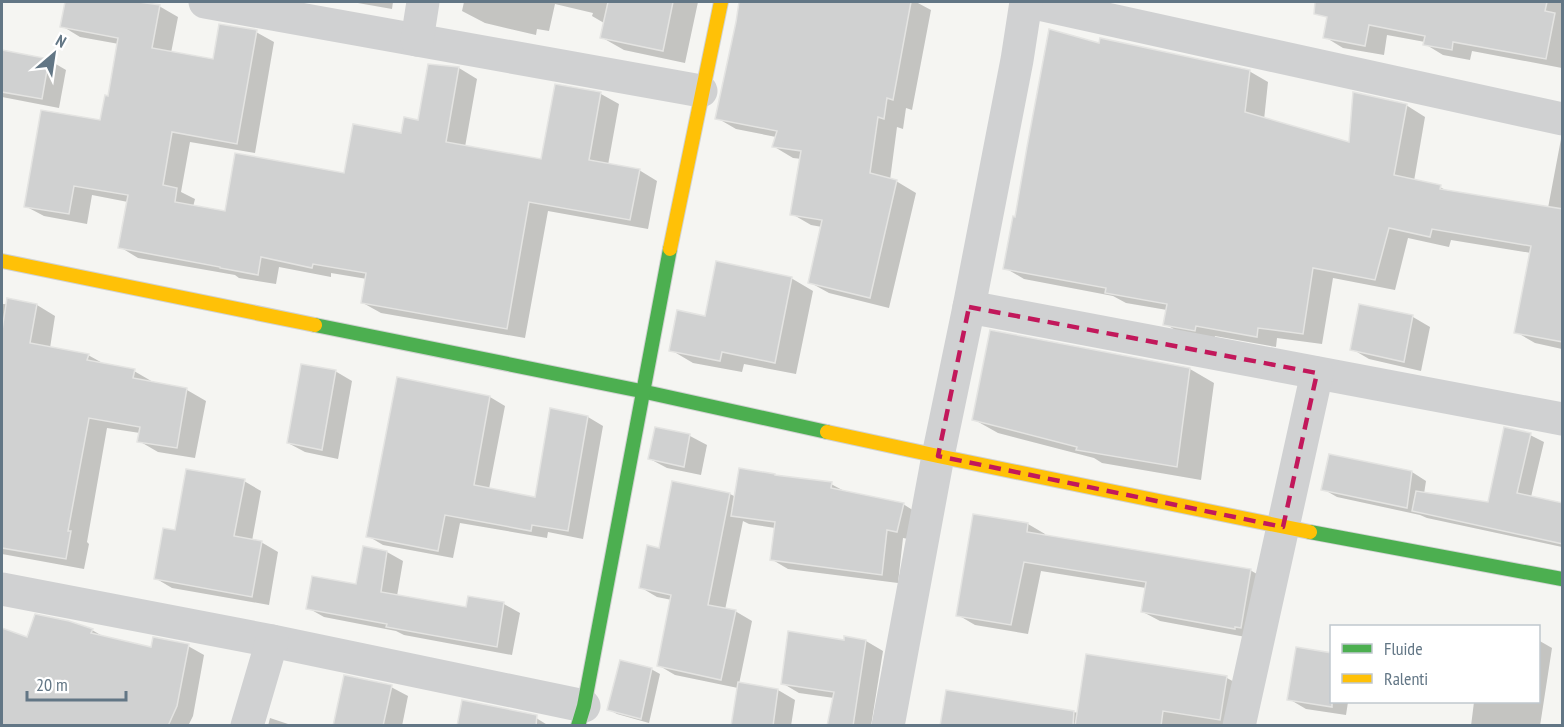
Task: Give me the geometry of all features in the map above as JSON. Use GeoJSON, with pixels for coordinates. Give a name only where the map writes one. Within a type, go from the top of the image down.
{"type":"FeatureCollection","features":[{"type":"Feature","properties":{"kind":"street"},"geometry":{"type":"LineString","coordinates":[[205,2],[701,91]]}},
{"type":"Feature","properties":{"kind":"street"},"geometry":{"type":"LineString","coordinates":[[417,40],[423,2]]}},
{"type":"Feature","properties":{"kind":"street"},"geometry":{"type":"LineString","coordinates":[[2,589],[272,640],[581,716],[641,391],[721,2]]}},
{"type":"Feature","properties":{"kind":"street"},"geometry":{"type":"LineString","coordinates":[[888,726],[938,456],[1028,2],[1563,118]]}},
{"type":"Feature","properties":{"kind":"street"},"geometry":{"type":"LineString","coordinates":[[2,261],[641,391],[938,456],[1283,527],[1563,579]]}},
{"type":"Feature","properties":{"kind":"street"},"geometry":{"type":"LineString","coordinates":[[969,307],[1563,419]]}},
{"type":"Feature","properties":{"kind":"street"},"geometry":{"type":"LineString","coordinates":[[1239,726],[1317,373]]}},
{"type":"Feature","properties":{"kind":"street"},"geometry":{"type":"LineString","coordinates":[[247,726],[272,640]]}},
{"type":"Feature","properties":{"kind":"highlighted area"},"geometry":{"type":"Polygon","coordinates":[[[969,307],[1317,373],[1283,527],[938,456],[969,307]]]}},
{"type":"Feature","properties":{"kind":"building"},"geometry":{"type":"Polygon","coordinates":[[[65,2],[139,2],[160,5],[152,48],[213,59],[219,24],[257,30],[237,144],[172,132],[163,185],[177,188],[175,202],[225,211],[235,153],[344,173],[353,124],[401,133],[404,117],[418,120],[428,64],[459,67],[446,142],[541,159],[555,84],[601,92],[589,160],[640,169],[630,220],[529,202],[507,329],[361,303],[366,273],[313,264],[312,268],[261,257],[258,275],[118,248],[128,195],[74,186],[69,214],[24,207],[41,110],[100,120],[105,95],[108,96],[118,38],[60,27],[65,2]]]}},
{"type":"Feature","properties":{"kind":"building"},"geometry":{"type":"Polygon","coordinates":[[[608,2],[673,2],[663,51],[600,38],[608,2]]]}},
{"type":"Feature","properties":{"kind":"building"},"geometry":{"type":"Polygon","coordinates":[[[739,2],[911,2],[893,100],[887,98],[884,119],[878,117],[870,173],[897,180],[870,298],[808,283],[822,220],[790,215],[801,151],[772,147],[777,131],[715,119],[739,2]]]}},
{"type":"Feature","properties":{"kind":"building"},"geometry":{"type":"Polygon","coordinates":[[[1315,2],[1547,2],[1545,11],[1555,13],[1546,59],[1453,42],[1452,50],[1423,45],[1425,36],[1369,25],[1365,46],[1323,38],[1327,17],[1314,14],[1315,2]]]}},
{"type":"Feature","properties":{"kind":"building"},"geometry":{"type":"Polygon","coordinates":[[[1049,29],[1099,43],[1100,38],[1250,70],[1245,112],[1349,142],[1353,92],[1407,104],[1394,175],[1441,185],[1440,189],[1563,209],[1563,342],[1514,333],[1531,246],[1432,229],[1430,237],[1389,228],[1375,280],[1313,268],[1303,334],[1258,328],[1257,337],[1196,326],[1195,331],[1163,325],[1167,304],[1105,293],[1106,288],[1003,269],[1013,216],[1015,217],[1049,29]]]}},
{"type":"Feature","properties":{"kind":"building"},"geometry":{"type":"Polygon","coordinates":[[[2,50],[49,59],[42,99],[2,92],[2,50]]]}},
{"type":"Feature","properties":{"kind":"building"},"geometry":{"type":"Polygon","coordinates":[[[716,261],[792,277],[775,363],[722,352],[720,361],[669,351],[677,310],[705,316],[716,261]]]}},
{"type":"Feature","properties":{"kind":"building"},"geometry":{"type":"Polygon","coordinates":[[[7,298],[37,304],[30,343],[89,354],[87,360],[135,369],[133,378],[187,388],[177,448],[137,442],[140,427],[89,418],[68,531],[71,531],[66,559],[2,548],[2,330],[7,298]]]}},
{"type":"Feature","properties":{"kind":"building"},"geometry":{"type":"Polygon","coordinates":[[[1359,304],[1413,315],[1404,362],[1350,350],[1359,304]]]}},
{"type":"Feature","properties":{"kind":"building"},"geometry":{"type":"Polygon","coordinates":[[[990,330],[1190,368],[1177,467],[1076,450],[1077,447],[972,420],[990,330]]]}},
{"type":"Feature","properties":{"kind":"building"},"geometry":{"type":"Polygon","coordinates":[[[301,364],[336,370],[322,450],[287,443],[301,364]]]}},
{"type":"Feature","properties":{"kind":"building"},"geometry":{"type":"Polygon","coordinates":[[[397,377],[490,396],[474,485],[535,497],[550,408],[588,416],[568,531],[532,525],[531,531],[445,515],[438,551],[366,537],[397,377]]]}},
{"type":"Feature","properties":{"kind":"building"},"geometry":{"type":"Polygon","coordinates":[[[655,427],[690,434],[684,467],[648,459],[655,427]]]}},
{"type":"Feature","properties":{"kind":"building"},"geometry":{"type":"Polygon","coordinates":[[[1504,427],[1531,433],[1517,493],[1563,503],[1563,544],[1412,511],[1416,491],[1488,502],[1504,427]]]}},
{"type":"Feature","properties":{"kind":"building"},"geometry":{"type":"Polygon","coordinates":[[[1329,454],[1412,471],[1407,508],[1321,490],[1329,454]]]}},
{"type":"Feature","properties":{"kind":"building"},"geometry":{"type":"Polygon","coordinates":[[[739,468],[832,482],[831,488],[904,503],[897,532],[887,530],[882,575],[770,560],[775,522],[731,516],[739,468]]]}},
{"type":"Feature","properties":{"kind":"building"},"geometry":{"type":"Polygon","coordinates":[[[186,469],[245,479],[234,536],[262,541],[252,597],[154,579],[163,528],[175,530],[186,469]]]}},
{"type":"Feature","properties":{"kind":"building"},"geometry":{"type":"Polygon","coordinates":[[[672,481],[730,493],[708,605],[736,610],[721,680],[657,666],[671,595],[639,588],[647,545],[659,548],[672,481]]]}},
{"type":"Feature","properties":{"kind":"building"},"geometry":{"type":"Polygon","coordinates":[[[973,514],[1028,523],[1027,532],[1251,569],[1241,628],[1235,627],[1235,629],[1141,612],[1146,582],[1024,562],[1011,625],[956,616],[973,514]]]}},
{"type":"Feature","properties":{"kind":"building"},"geometry":{"type":"Polygon","coordinates":[[[363,546],[387,551],[381,592],[466,607],[468,596],[504,602],[497,647],[386,627],[387,624],[306,609],[312,576],[356,584],[363,546]]]}},
{"type":"Feature","properties":{"kind":"building"},"geometry":{"type":"Polygon","coordinates":[[[35,614],[93,629],[91,633],[151,647],[153,637],[189,644],[177,706],[168,726],[2,726],[2,628],[27,637],[35,614]]]}},
{"type":"Feature","properties":{"kind":"building"},"geometry":{"type":"Polygon","coordinates":[[[788,631],[844,640],[844,636],[866,640],[853,726],[827,726],[834,692],[781,684],[788,631]]]}},
{"type":"Feature","properties":{"kind":"building"},"geometry":{"type":"Polygon","coordinates":[[[1296,647],[1330,653],[1330,703],[1332,707],[1287,700],[1296,647]]]}},
{"type":"Feature","properties":{"kind":"building"},"geometry":{"type":"Polygon","coordinates":[[[1086,654],[1227,676],[1220,720],[1163,711],[1161,726],[1075,726],[1086,654]]]}},
{"type":"Feature","properties":{"kind":"building"},"geometry":{"type":"Polygon","coordinates":[[[620,660],[652,668],[641,719],[607,710],[620,660]]]}},
{"type":"Feature","properties":{"kind":"building"},"geometry":{"type":"Polygon","coordinates":[[[344,675],[392,685],[383,726],[333,726],[344,675]]]}},
{"type":"Feature","properties":{"kind":"building"},"geometry":{"type":"Polygon","coordinates":[[[738,682],[778,689],[773,726],[731,726],[738,682]]]}},
{"type":"Feature","properties":{"kind":"building"},"geometry":{"type":"Polygon","coordinates":[[[946,690],[1074,711],[1073,726],[940,726],[946,690]]]}},
{"type":"Feature","properties":{"kind":"building"},"geometry":{"type":"Polygon","coordinates":[[[462,700],[537,715],[536,726],[457,726],[462,700]]]}},
{"type":"Feature","properties":{"kind":"traffic: fast"},"geometry":{"type":"LineString","coordinates":[[578,726],[584,706],[670,249]]}},
{"type":"Feature","properties":{"kind":"traffic: fast"},"geometry":{"type":"LineString","coordinates":[[315,325],[641,391],[827,432]]}},
{"type":"Feature","properties":{"kind":"traffic: fast"},"geometry":{"type":"LineString","coordinates":[[1310,532],[1562,579]]}},
{"type":"Feature","properties":{"kind":"traffic: slow"},"geometry":{"type":"LineString","coordinates":[[670,249],[721,2]]}},
{"type":"Feature","properties":{"kind":"traffic: slow"},"geometry":{"type":"LineString","coordinates":[[2,261],[315,325]]}},
{"type":"Feature","properties":{"kind":"traffic: slow"},"geometry":{"type":"LineString","coordinates":[[827,432],[1310,532]]}}]}
